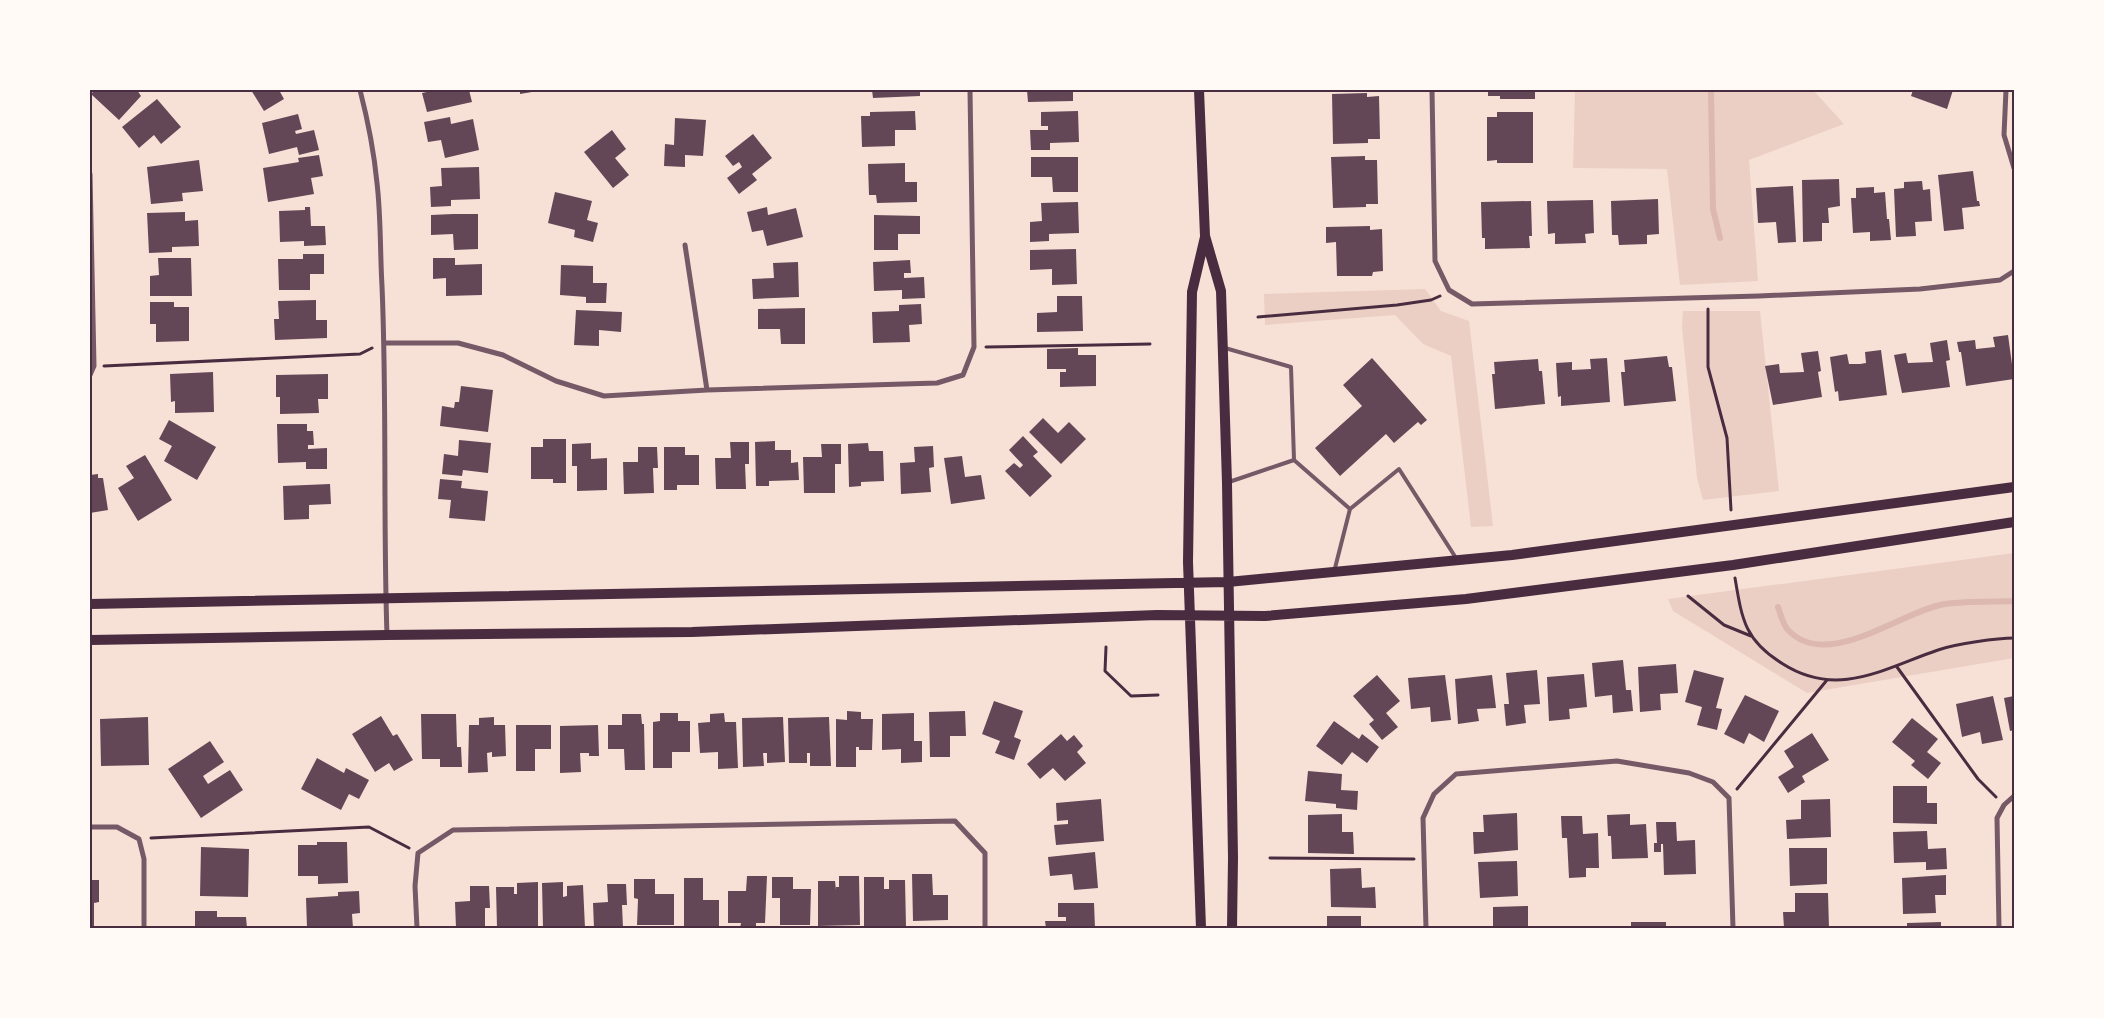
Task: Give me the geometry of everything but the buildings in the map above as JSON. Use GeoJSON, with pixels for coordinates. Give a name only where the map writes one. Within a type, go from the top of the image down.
{"type":"FeatureCollection","features":[{"type":"Feature","properties":{"kind":"main road"},"geometry":{"type":"LineString","coordinates":[[1199,90],[1205,236],[1221,291],[1227,482],[1233,858],[1232,928]]}},
{"type":"Feature","properties":{"kind":"main road"},"geometry":{"type":"LineString","coordinates":[[1201,928],[1188,583],[1192,292],[1205,236]]}},
{"type":"Feature","properties":{"kind":"main road"},"geometry":{"type":"LineString","coordinates":[[90,604],[1228,582],[1457,560],[1721,528],[2014,487]]}},
{"type":"Feature","properties":{"kind":"main road"},"geometry":{"type":"LineString","coordinates":[[90,640],[692,632],[1189,615],[1229,616],[1306,613],[1466,600],[1733,565],[2014,522]]}},
{"type":"Feature","properties":{"kind":"street"},"geometry":{"type":"LineString","coordinates":[[360,90],[377,184],[384,343],[387,635]]}},
{"type":"Feature","properties":{"kind":"street"},"geometry":{"type":"LineString","coordinates":[[384,343],[458,343],[502,355],[556,381],[604,396],[707,390],[937,383],[963,374],[974,347],[970,90]]}},
{"type":"Feature","properties":{"kind":"street"},"geometry":{"type":"LineString","coordinates":[[1432,90],[1436,262],[1449,290],[1472,304],[1759,296],[1920,289],[2000,280],[2014,271]]}},
{"type":"Feature","properties":{"kind":"street"},"geometry":{"type":"LineString","coordinates":[[2006,90],[2004,135],[2014,168]]}},
{"type":"Feature","properties":{"kind":"street"},"geometry":{"type":"LineString","coordinates":[[90,174],[94,366],[90,375]]}},
{"type":"Feature","properties":{"kind":"street"},"geometry":{"type":"LineString","coordinates":[[685,245],[707,390]]}},
{"type":"Feature","properties":{"kind":"street"},"geometry":{"type":"LineString","coordinates":[[1426,928],[1423,818],[1434,794],[1456,774],[1617,761],[1689,773],[1713,782],[1729,798],[1733,928]]}},
{"type":"Feature","properties":{"kind":"street"},"geometry":{"type":"LineString","coordinates":[[1999,928],[1997,818],[2004,805],[2014,796]]}},
{"type":"Feature","properties":{"kind":"street"},"geometry":{"type":"LineString","coordinates":[[417,928],[416,886],[418,853],[453,830],[955,821],[985,853],[985,928]]}},
{"type":"Feature","properties":{"kind":"street"},"geometry":{"type":"LineString","coordinates":[[90,827],[117,827],[139,839],[144,859],[144,928]]}},
{"type":"Feature","properties":{"kind":"lane"},"geometry":{"type":"LineString","coordinates":[[1222,348],[1291,366],[1294,460],[1350,509]]}},
{"type":"Feature","properties":{"kind":"lane"},"geometry":{"type":"LineString","coordinates":[[1227,482],[1294,460]]}},
{"type":"Feature","properties":{"kind":"lane"},"geometry":{"type":"LineString","coordinates":[[1334,572],[1350,509],[1400,469],[1457,560]]}},
{"type":"Feature","properties":{"kind":"path"},"geometry":{"type":"LineString","coordinates":[[1258,317],[1397,305],[1431,300],[1449,290]]}},
{"type":"Feature","properties":{"kind":"path"},"geometry":{"type":"LineString","coordinates":[[94,366],[360,354],[384,343]]}},
{"type":"Feature","properties":{"kind":"path"},"geometry":{"type":"LineString","coordinates":[[974,347],[1150,344]]}},
{"type":"Feature","properties":{"kind":"path"},"geometry":{"type":"LineString","coordinates":[[1688,596],[1724,625],[1752,637]]}},
{"type":"Feature","properties":{"kind":"path"},"geometry":{"type":"LineString","coordinates":[[1106,647],[1105,671],[1131,696],[1158,695]]}},
{"type":"Feature","properties":{"kind":"path"},"geometry":{"type":"LineString","coordinates":[[1897,667],[1978,779],[2004,805]]}},
{"type":"Feature","properties":{"kind":"path"},"geometry":{"type":"LineString","coordinates":[[1729,798],[1749,777],[1828,680]]}},
{"type":"Feature","properties":{"kind":"path"},"geometry":{"type":"LineString","coordinates":[[139,839],[369,827],[418,853]]}},
{"type":"Feature","properties":{"kind":"path"},"geometry":{"type":"LineString","coordinates":[[1270,858],[1424,859]]}},
{"type":"Feature","properties":{"kind":"shaded area"},"geometry":{"type":"Polygon","coordinates":[[[1575,90],[1813,90],[1844,124],[1749,160],[1758,281],[1680,285],[1667,169],[1573,168],[1575,90]]]}},
{"type":"Feature","properties":{"kind":"shaded area"},"geometry":{"type":"Polygon","coordinates":[[[1425,289],[1441,311],[1469,321],[1493,526],[1471,527],[1451,356],[1423,344],[1395,315],[1265,325],[1264,294],[1425,289]]]}},
{"type":"Feature","properties":{"kind":"shaded area"},"geometry":{"type":"Polygon","coordinates":[[[1683,311],[1760,311],[1779,491],[1703,500],[1697,478],[1682,327],[1683,311]]]}},
{"type":"Feature","properties":{"kind":"shaded area"},"geometry":{"type":"Polygon","coordinates":[[[2014,553],[2014,658],[1807,693],[1673,611],[1668,599],[2014,553]]]}},
{"type":"Feature","properties":{"kind":"waterway"},"geometry":{"type":"LineString","coordinates":[[1711,90],[1713,209],[1720,238]]}},
{"type":"Feature","properties":{"kind":"waterway"},"geometry":{"type":"LineString","coordinates":[[1778,607],[1789,631],[1805,642],[1824,645],[1844,642],[1866,635],[1927,609],[1945,604],[2014,601]]}}]}
